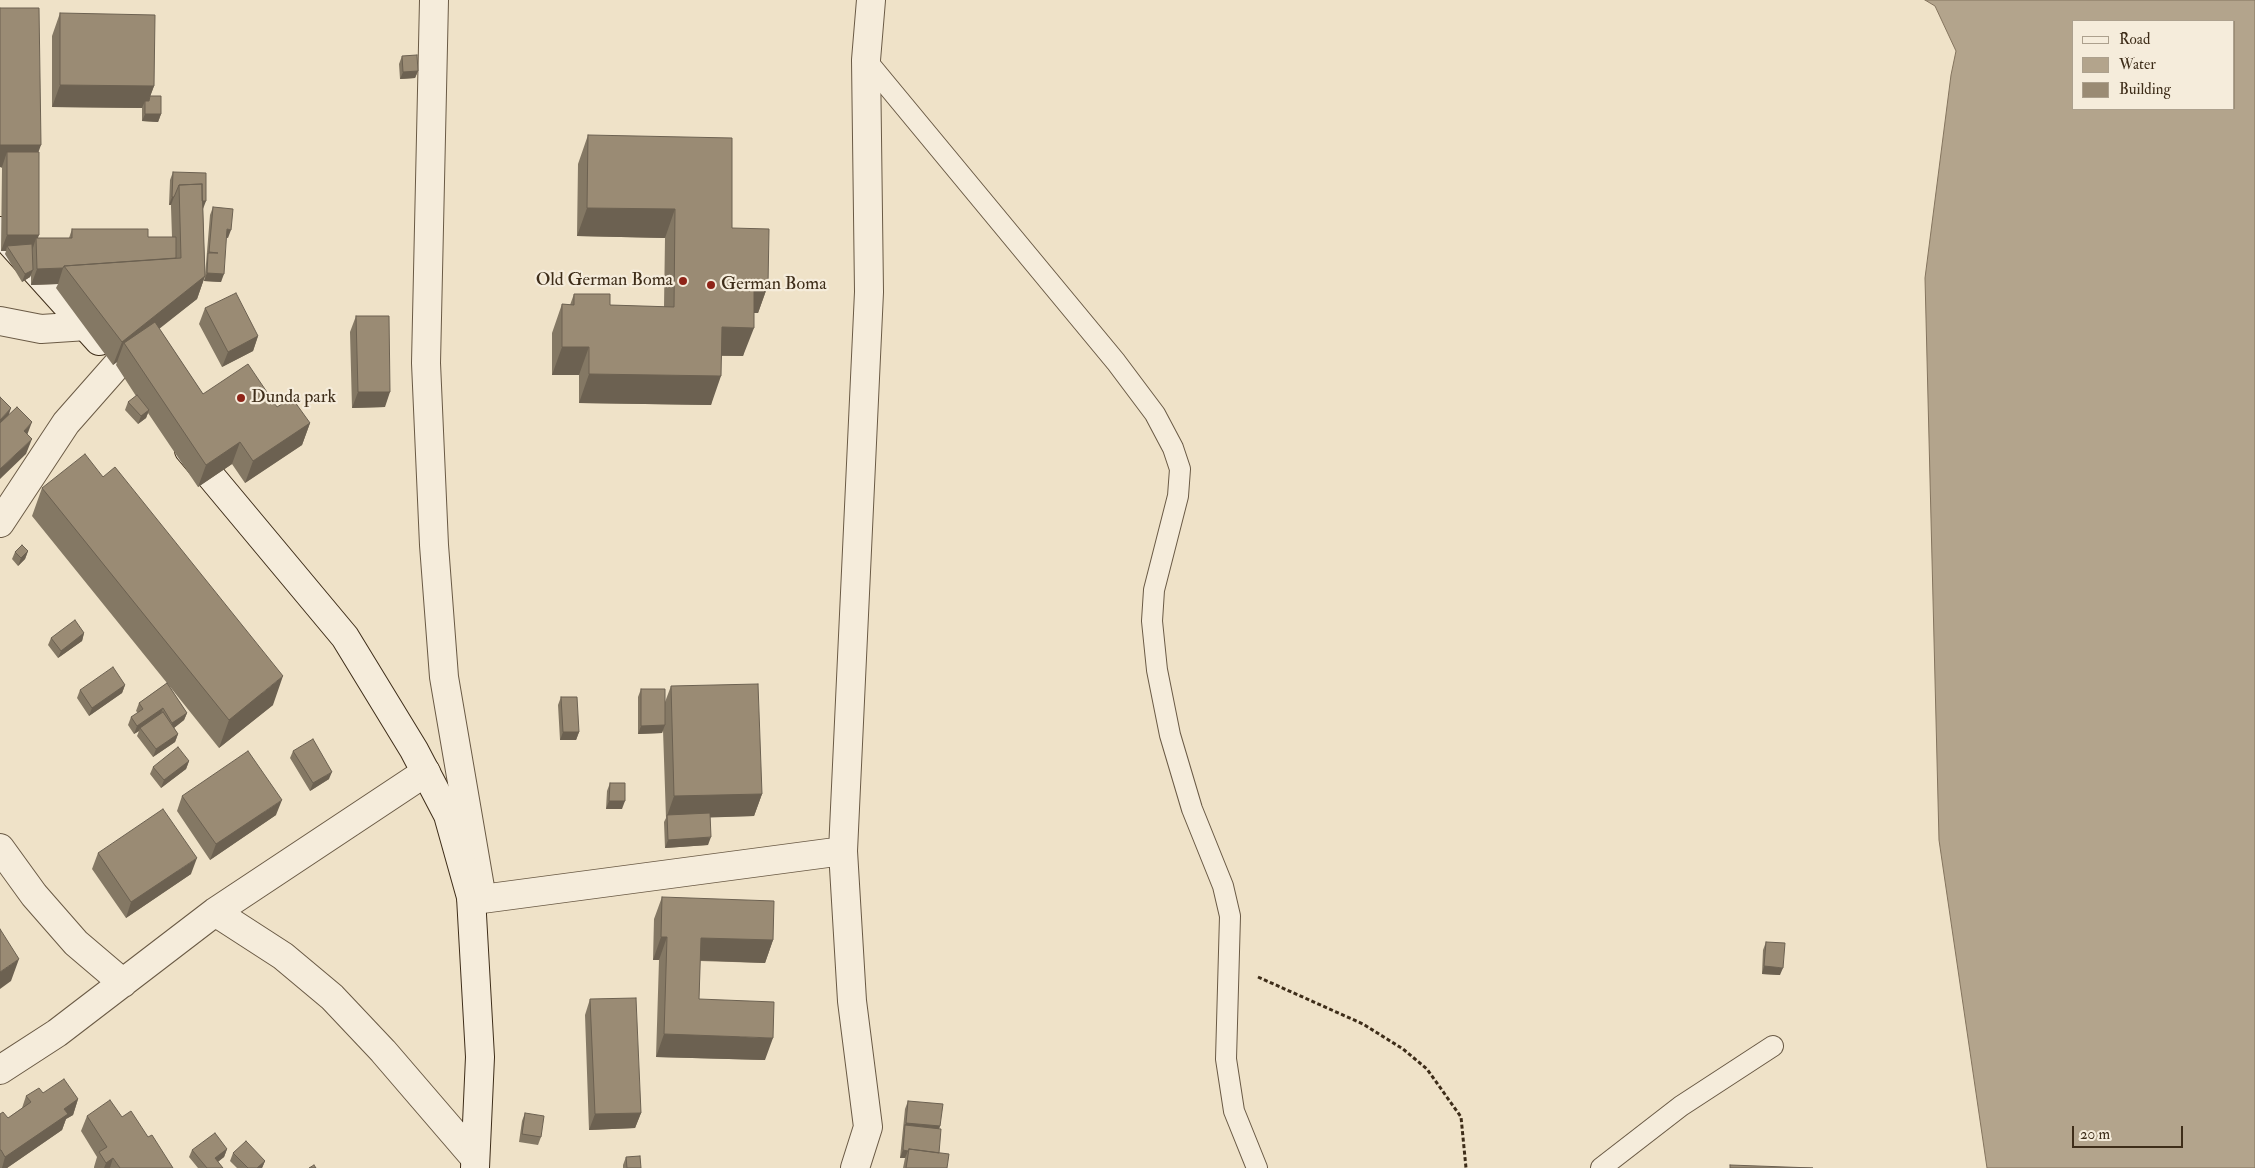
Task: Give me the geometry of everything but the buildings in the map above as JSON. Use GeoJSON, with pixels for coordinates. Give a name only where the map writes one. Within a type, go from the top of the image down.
{"type":"FeatureCollection","features":[{"type":"Feature","properties":{"kind":"street"},"geometry":{"type":"LineString","coordinates":[[434,0],[426,364],[434,545],[444,677],[477,898],[480,1057],[475,1163]]}},
{"type":"Feature","properties":{"kind":"street"},"geometry":{"type":"LineString","coordinates":[[855,1168],[868,1127],[852,1001],[843,851],[869,292],[866,60],[871,0]]}},
{"type":"Feature","properties":{"kind":"street"},"geometry":{"type":"LineString","coordinates":[[0,231],[87,326],[137,386]]}},
{"type":"Feature","properties":{"kind":"street"},"geometry":{"type":"LineString","coordinates":[[0,321],[41,329],[87,326]]}},
{"type":"Feature","properties":{"kind":"street"},"geometry":{"type":"LineString","coordinates":[[0,523],[66,424],[118,364]]}},
{"type":"Feature","properties":{"kind":"street"},"geometry":{"type":"LineString","coordinates":[[174,432],[345,637],[426,772],[448,815],[477,898]]}},
{"type":"Feature","properties":{"kind":"street"},"geometry":{"type":"LineString","coordinates":[[0,1070],[57,1033],[215,912],[426,772]]}},
{"type":"Feature","properties":{"kind":"street"},"geometry":{"type":"LineString","coordinates":[[0,848],[34,896],[76,943],[123,983]]}},
{"type":"Feature","properties":{"kind":"street"},"geometry":{"type":"LineString","coordinates":[[477,898],[843,851]]}},
{"type":"Feature","properties":{"kind":"street"},"geometry":{"type":"LineString","coordinates":[[215,912],[283,956],[332,997],[383,1051],[475,1163]]}},
{"type":"Feature","properties":{"kind":"lane"},"geometry":{"type":"LineString","coordinates":[[866,60],[1116,362],[1155,414],[1173,448],[1180,469],[1178,496],[1154,590],[1152,621],[1154,640],[1170,735],[1192,809],[1223,886],[1230,916],[1226,1058],[1234,1111],[1257,1168]]}},
{"type":"Feature","properties":{"kind":"lane"},"geometry":{"type":"LineString","coordinates":[[1601,1168],[1681,1106],[1773,1046]]}},
{"type":"Feature","properties":{"kind":"path"},"geometry":{"type":"LineString","coordinates":[[1230,965],[1363,1024],[1403,1049],[1427,1069],[1461,1117],[1466,1168]]}},
{"type":"Feature","properties":{"kind":"water"},"geometry":{"type":"Polygon","coordinates":[[[1925,0],[2255,0],[2255,1168],[1987,1168],[1939,840],[1925,278],[1951,75],[1956,51],[1935,6],[1925,0]]]}},
{"type":"Feature","properties":{"kind":"place","name":"Old German Boma"},"geometry":{"type":"Point","coordinates":[683,281]}},
{"type":"Feature","properties":{"kind":"place","name":"German Boma"},"geometry":{"type":"Point","coordinates":[711,285]}},
{"type":"Feature","properties":{"kind":"place","name":"Dunda park"},"geometry":{"type":"Point","coordinates":[241,398]}}]}
